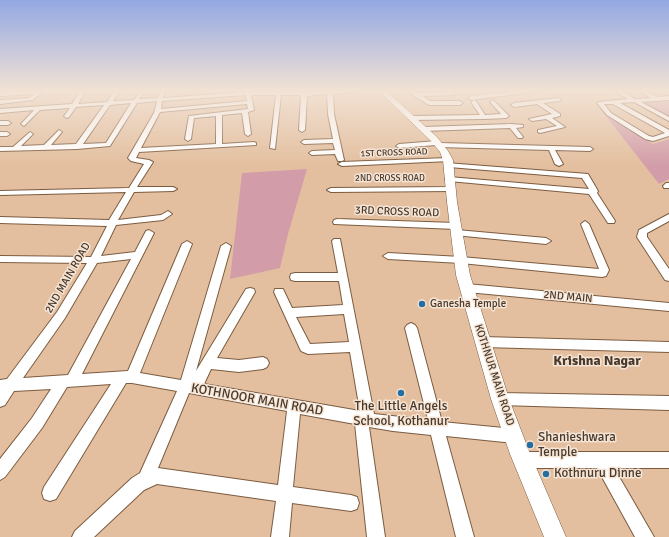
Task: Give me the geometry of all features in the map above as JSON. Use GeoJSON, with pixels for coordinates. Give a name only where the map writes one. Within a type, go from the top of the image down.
{"type":"FeatureCollection","features":[{"type":"Feature","properties":{"kind":"main road","name":"KOTHNUR MAIN ROAD"},"geometry":{"type":"LineString","coordinates":[[409,115],[438,144],[449,173],[461,260],[467,288],[500,399],[523,460],[556,537]]}},
{"type":"Feature","properties":{"kind":"street"},"geometry":{"type":"LineString","coordinates":[[24,124],[32,115]]}},
{"type":"Feature","properties":{"kind":"street"},"geometry":{"type":"LineString","coordinates":[[77,146],[100,115]]}},
{"type":"Feature","properties":{"kind":"street"},"geometry":{"type":"LineString","coordinates":[[0,144],[46,147],[108,145],[127,115]]}},
{"type":"Feature","properties":{"kind":"street"},"geometry":{"type":"LineString","coordinates":[[155,115],[137,150],[254,144]]}},
{"type":"Feature","properties":{"kind":"street"},"geometry":{"type":"LineString","coordinates":[[188,139],[191,117],[209,115]]}},
{"type":"Feature","properties":{"kind":"street"},"geometry":{"type":"LineString","coordinates":[[219,115],[219,146]]}},
{"type":"Feature","properties":{"kind":"street"},"geometry":{"type":"LineString","coordinates":[[248,115],[248,134]]}},
{"type":"Feature","properties":{"kind":"street"},"geometry":{"type":"LineString","coordinates":[[273,148],[277,115]]}},
{"type":"Feature","properties":{"kind":"street"},"geometry":{"type":"LineString","coordinates":[[302,130],[304,115]]}},
{"type":"Feature","properties":{"kind":"street"},"geometry":{"type":"LineString","coordinates":[[312,153],[338,152],[331,115]]}},
{"type":"Feature","properties":{"kind":"street"},"geometry":{"type":"LineString","coordinates":[[412,118],[458,115]]}},
{"type":"Feature","properties":{"kind":"street"},"geometry":{"type":"LineString","coordinates":[[460,115],[484,117],[506,116],[505,115]]}},
{"type":"Feature","properties":{"kind":"street"},"geometry":{"type":"LineString","coordinates":[[532,119],[558,115]]}},
{"type":"Feature","properties":{"kind":"street"},"geometry":{"type":"LineString","coordinates":[[610,115],[649,139],[669,134]]}},
{"type":"Feature","properties":{"kind":"street"},"geometry":{"type":"LineString","coordinates":[[637,115],[669,134]]}},
{"type":"Feature","properties":{"kind":"street"},"geometry":{"type":"LineString","coordinates":[[540,131],[562,127],[547,117]]}},
{"type":"Feature","properties":{"kind":"street"},"geometry":{"type":"LineString","coordinates":[[0,123],[8,123]]}},
{"type":"Feature","properties":{"kind":"street"},"geometry":{"type":"LineString","coordinates":[[511,126],[520,137]]}},
{"type":"Feature","properties":{"kind":"street"},"geometry":{"type":"LineString","coordinates":[[423,129],[521,126]]}},
{"type":"Feature","properties":{"kind":"street"},"geometry":{"type":"LineString","coordinates":[[46,147],[59,132]]}},
{"type":"Feature","properties":{"kind":"street"},"geometry":{"type":"LineString","coordinates":[[0,149],[14,144],[30,134]]}},
{"type":"Feature","properties":{"kind":"street"},"geometry":{"type":"LineString","coordinates":[[304,142],[336,141]]}},
{"type":"Feature","properties":{"kind":"street"},"geometry":{"type":"LineString","coordinates":[[399,146],[438,144],[590,149]]}},
{"type":"Feature","properties":{"kind":"street"},"geometry":{"type":"LineString","coordinates":[[551,148],[559,164]]}},
{"type":"Feature","properties":{"kind":"street","name":"2ND MAIN ROAD"},"geometry":{"type":"LineString","coordinates":[[0,400],[6,386],[61,315],[149,162],[132,160],[137,150]]}},
{"type":"Feature","properties":{"kind":"street","name":"1ST CROSS ROAD"},"geometry":{"type":"LineString","coordinates":[[338,152],[341,162],[449,173]]}},
{"type":"Feature","properties":{"kind":"street"},"geometry":{"type":"LineString","coordinates":[[449,173],[592,192]]}},
{"type":"Feature","properties":{"kind":"street"},"geometry":{"type":"LineString","coordinates":[[449,173],[582,175],[586,177],[594,190],[592,192],[611,221]]}},
{"type":"Feature","properties":{"kind":"street","name":"2ND CROSS ROAD"},"geometry":{"type":"LineString","coordinates":[[331,190],[449,173]]}},
{"type":"Feature","properties":{"kind":"street"},"geometry":{"type":"LineString","coordinates":[[0,193],[173,188]]}},
{"type":"Feature","properties":{"kind":"street"},"geometry":{"type":"LineString","coordinates":[[0,220],[113,223],[163,217],[168,214]]}},
{"type":"Feature","properties":{"kind":"street"},"geometry":{"type":"LineString","coordinates":[[669,217],[646,229],[642,232],[642,237],[669,277]]}},
{"type":"Feature","properties":{"kind":"street","name":"3RD CROSS ROAD"},"geometry":{"type":"LineString","coordinates":[[337,222],[457,229],[546,241]]}},
{"type":"Feature","properties":{"kind":"street"},"geometry":{"type":"LineString","coordinates":[[388,256],[461,260],[602,273],[604,270],[585,224]]}},
{"type":"Feature","properties":{"kind":"street"},"geometry":{"type":"LineString","coordinates":[[0,472],[68,382],[149,233]]}},
{"type":"Feature","properties":{"kind":"street"},"geometry":{"type":"LineString","coordinates":[[337,241],[355,347],[376,537]]}},
{"type":"Feature","properties":{"kind":"street"},"geometry":{"type":"LineString","coordinates":[[50,493],[127,378],[187,244]]}},
{"type":"Feature","properties":{"kind":"street"},"geometry":{"type":"LineString","coordinates":[[190,388],[226,246]]}},
{"type":"Feature","properties":{"kind":"street"},"geometry":{"type":"LineString","coordinates":[[0,259],[93,260],[138,255]]}},
{"type":"Feature","properties":{"kind":"street"},"geometry":{"type":"LineString","coordinates":[[295,278],[343,278]]}},
{"type":"Feature","properties":{"kind":"street","name":"2ND MAIN"},"geometry":{"type":"LineString","coordinates":[[467,288],[669,307]]}},
{"type":"Feature","properties":{"kind":"street"},"geometry":{"type":"LineString","coordinates":[[81,537],[146,479],[190,388],[208,363],[250,292]]}},
{"type":"Feature","properties":{"kind":"street"},"geometry":{"type":"LineString","coordinates":[[279,292],[302,344],[308,349],[355,347]]}},
{"type":"Feature","properties":{"kind":"street"},"geometry":{"type":"LineString","coordinates":[[288,313],[349,309]]}},
{"type":"Feature","properties":{"kind":"street"},"geometry":{"type":"LineString","coordinates":[[411,328],[465,537]]}},
{"type":"Feature","properties":{"kind":"street"},"geometry":{"type":"LineString","coordinates":[[483,342],[669,347]]}},
{"type":"Feature","properties":{"kind":"street"},"geometry":{"type":"LineString","coordinates":[[208,363],[239,366],[264,363]]}},
{"type":"Feature","properties":{"kind":"street","name":"KOTHNOOR MAIN ROAD"},"geometry":{"type":"LineString","coordinates":[[6,386],[127,378],[364,419],[436,429],[514,436]]}},
{"type":"Feature","properties":{"kind":"street"},"geometry":{"type":"LineString","coordinates":[[500,399],[669,403]]}},
{"type":"Feature","properties":{"kind":"street"},"geometry":{"type":"LineString","coordinates":[[280,537],[294,407]]}},
{"type":"Feature","properties":{"kind":"street"},"geometry":{"type":"LineString","coordinates":[[523,460],[669,460]]}},
{"type":"Feature","properties":{"kind":"street"},"geometry":{"type":"LineString","coordinates":[[601,460],[645,537]]}},
{"type":"Feature","properties":{"kind":"street"},"geometry":{"type":"LineString","coordinates":[[146,479],[157,476],[351,503]]}},
{"type":"Feature","properties":{"kind":"shaded area"},"geometry":{"type":"Polygon","coordinates":[[[605,115],[608,115],[653,144],[669,139],[669,179],[659,184],[605,115]]]}},
{"type":"Feature","properties":{"kind":"shaded area"},"geometry":{"type":"Polygon","coordinates":[[[307,169],[288,234],[280,268],[230,279],[242,173],[307,169]]]}},
{"type":"Feature","properties":{"kind":"place","name":"Ganesha Temple"},"geometry":{"type":"Point","coordinates":[422,304]}},
{"type":"Feature","properties":{"kind":"place","name":"The Little Angels School, Kothanur"},"geometry":{"type":"Point","coordinates":[401,393]}},
{"type":"Feature","properties":{"kind":"place","name":"Shanieshwara Temple"},"geometry":{"type":"Point","coordinates":[530,445]}},
{"type":"Feature","properties":{"kind":"place","name":"Kothnuru Dinne"},"geometry":{"type":"Point","coordinates":[546,474]}},
{"type":"Feature","properties":{"kind":"district","name":"Krishna Nagar"},"geometry":{"type":"Point","coordinates":[597,361]}}]}
